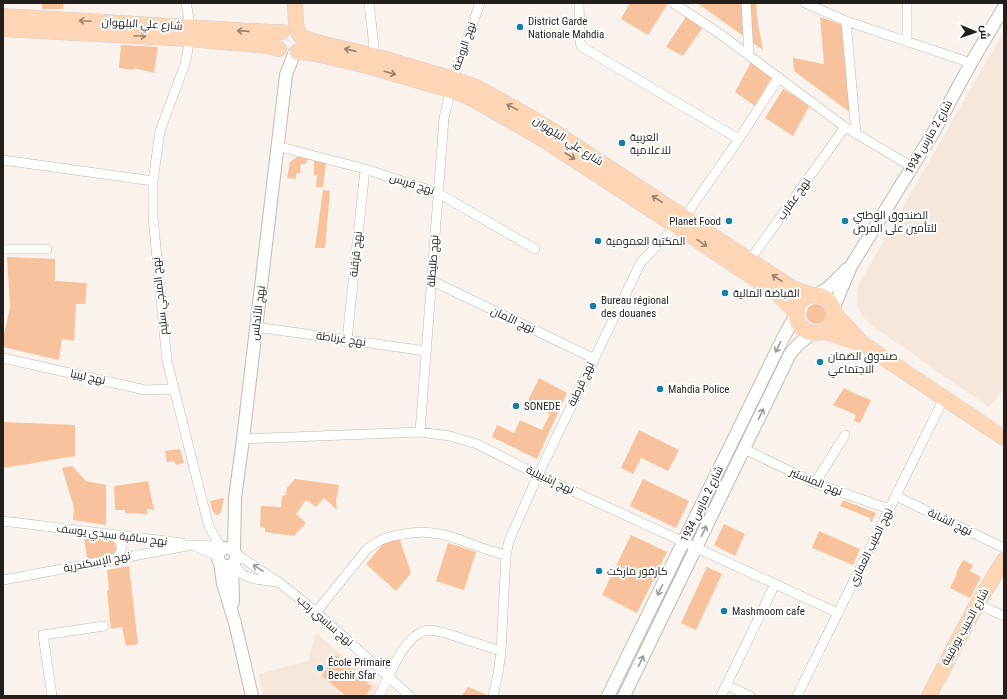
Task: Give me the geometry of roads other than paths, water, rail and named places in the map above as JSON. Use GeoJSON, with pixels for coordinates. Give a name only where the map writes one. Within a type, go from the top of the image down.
{"type":"FeatureCollection","features":[{"type":"Feature","properties":{"kind":"main road"},"geometry":{"type":"LineString","coordinates":[[294,3],[296,24],[302,45],[288,52],[277,42],[289,21],[294,3]]}},
{"type":"Feature","properties":{"kind":"main road","name":"شارع علي البلهوان"},"geometry":{"type":"LineString","coordinates":[[3,16],[189,33],[269,46],[288,52],[317,54],[451,84]]}},
{"type":"Feature","properties":{"kind":"main road","name":"شارع علي البلهوان"},"geometry":{"type":"LineString","coordinates":[[3,29],[189,33],[282,32]]}},
{"type":"Feature","properties":{"kind":"main road"},"geometry":{"type":"LineString","coordinates":[[282,32],[290,29],[300,35]]}},
{"type":"Feature","properties":{"kind":"main road","name":"شارع علي البلهوان"},"geometry":{"type":"LineString","coordinates":[[300,35],[320,43],[375,56],[451,84],[471,98],[547,134],[746,266],[797,313]]}},
{"type":"Feature","properties":{"kind":"main road","name":"شارع علي البلهوان"},"geometry":{"type":"LineString","coordinates":[[746,266],[792,288],[814,295]]}},
{"type":"Feature","properties":{"kind":"main road"},"geometry":{"type":"LineString","coordinates":[[862,344],[819,332],[810,332],[800,324],[797,313],[801,302],[814,295],[827,299],[834,311],[862,344],[1004,438]]}},
{"type":"Feature","properties":{"kind":"main road"},"geometry":{"type":"LineString","coordinates":[[819,332],[831,324],[834,311]]}},
{"type":"Feature","properties":{"kind":"main road","name":"شارع الحبيب بورقيبة"},"geometry":{"type":"LineString","coordinates":[[929,696],[977,604],[1004,560]]}},
{"type":"Feature","properties":{"kind":"street","name":"نهج المنجي سليم"},"geometry":{"type":"LineString","coordinates":[[186,3],[189,33],[186,64],[160,131],[152,181],[153,217],[167,361],[173,389],[209,527],[227,556]]}},
{"type":"Feature","properties":{"kind":"street"},"geometry":{"type":"LineString","coordinates":[[369,3],[375,56]]}},
{"type":"Feature","properties":{"kind":"street","name":"نهج الروضة"},"geometry":{"type":"LineString","coordinates":[[451,84],[480,3]]}},
{"type":"Feature","properties":{"kind":"street"},"geometry":{"type":"LineString","coordinates":[[579,3],[580,43],[582,47],[739,139]]}},
{"type":"Feature","properties":{"kind":"street"},"geometry":{"type":"LineString","coordinates":[[673,3],[749,55],[845,127],[912,168]]}},
{"type":"Feature","properties":{"kind":"street"},"geometry":{"type":"LineString","coordinates":[[746,3],[749,55]]}},
{"type":"Feature","properties":{"kind":"street"},"geometry":{"type":"LineString","coordinates":[[804,3],[846,21],[970,63]]}},
{"type":"Feature","properties":{"kind":"street"},"geometry":{"type":"LineString","coordinates":[[906,3],[907,42]]}},
{"type":"Feature","properties":{"kind":"street","name":"شارع 2 مارس 1934"},"geometry":{"type":"LineString","coordinates":[[834,311],[851,266],[934,133],[970,63],[1004,7]]}},
{"type":"Feature","properties":{"kind":"street"},"geometry":{"type":"LineString","coordinates":[[846,21],[856,134]]}},
{"type":"Feature","properties":{"kind":"street","name":"نهج الأندلس"},"geometry":{"type":"LineString","coordinates":[[252,696],[235,623],[227,556],[243,439],[288,52]]}},
{"type":"Feature","properties":{"kind":"street","name":"نهج قرطبة"},"geometry":{"type":"LineString","coordinates":[[493,696],[501,651],[506,554],[509,541],[538,475],[593,358],[641,262],[680,222],[739,139],[779,77]]}},
{"type":"Feature","properties":{"kind":"street","name":"نهج طليطلة"},"geometry":{"type":"LineString","coordinates":[[420,432],[444,118],[451,84]]}},
{"type":"Feature","properties":{"kind":"street","name":"نهج عقارب"},"geometry":{"type":"LineString","coordinates":[[746,266],[845,127]]}},
{"type":"Feature","properties":{"kind":"street","name":"نهج قربس"},"geometry":{"type":"LineString","coordinates":[[277,146],[365,169],[438,193],[535,249]]}},
{"type":"Feature","properties":{"kind":"street"},"geometry":{"type":"LineString","coordinates":[[3,160],[152,181]]}},
{"type":"Feature","properties":{"kind":"street","name":"نهج قرقنة"},"geometry":{"type":"LineString","coordinates":[[347,340],[365,169]]}},
{"type":"Feature","properties":{"kind":"street"},"geometry":{"type":"LineString","coordinates":[[3,249],[47,249]]}},
{"type":"Feature","properties":{"kind":"street","name":"شارع 2 مارس 1934"},"geometry":{"type":"LineString","coordinates":[[814,295],[828,288],[851,266]]}},
{"type":"Feature","properties":{"kind":"street","name":"نهج الأمان"},"geometry":{"type":"LineString","coordinates":[[432,281],[593,358]]}},
{"type":"Feature","properties":{"kind":"street","name":"شارع 2 مارس 1934"},"geometry":{"type":"LineString","coordinates":[[608,696],[783,338],[797,313]]}},
{"type":"Feature","properties":{"kind":"street","name":"نهج غرناطة"},"geometry":{"type":"LineString","coordinates":[[256,327],[426,351]]}},
{"type":"Feature","properties":{"kind":"street","name":"شارع 2 مارس 1934"},"geometry":{"type":"LineString","coordinates":[[624,696],[790,354],[807,336],[819,332]]}},
{"type":"Feature","properties":{"kind":"street","name":"نهج ليبيا"},"geometry":{"type":"LineString","coordinates":[[3,358],[145,390],[173,389]]}},
{"type":"Feature","properties":{"kind":"street","name":"نهج الطيب العماري"},"geometry":{"type":"LineString","coordinates":[[797,696],[944,398]]}},
{"type":"Feature","properties":{"kind":"street","name":"نهج إشبيلية"},"geometry":{"type":"LineString","coordinates":[[243,439],[420,432],[450,436],[477,444],[538,475],[838,613]]}},
{"type":"Feature","properties":{"kind":"street"},"geometry":{"type":"LineString","coordinates":[[815,483],[845,435]]}},
{"type":"Feature","properties":{"kind":"street","name":"نهج المنستير"},"geometry":{"type":"LineString","coordinates":[[744,449],[815,483],[889,509]]}},
{"type":"Feature","properties":{"kind":"street","name":"نهج الشابة"},"geometry":{"type":"LineString","coordinates":[[896,496],[1004,548]]}},
{"type":"Feature","properties":{"kind":"street","name":"نهج ساقية سيدي يوسف"},"geometry":{"type":"LineString","coordinates":[[3,521],[110,535],[213,546],[227,556]]}},
{"type":"Feature","properties":{"kind":"street"},"geometry":{"type":"LineString","coordinates":[[316,612],[368,549],[377,542],[389,536],[417,531],[429,532],[450,536],[496,553],[506,554]]}},
{"type":"Feature","properties":{"kind":"street"},"geometry":{"type":"LineString","coordinates":[[110,535],[120,540],[122,547],[122,550],[118,556],[112,559]]}},
{"type":"Feature","properties":{"kind":"street","name":"نهج الإسكندرية"},"geometry":{"type":"LineString","coordinates":[[3,580],[192,544]]}},
{"type":"Feature","properties":{"kind":"street"},"geometry":{"type":"LineString","coordinates":[[227,556],[243,575],[255,579],[280,583]]}},
{"type":"Feature","properties":{"kind":"street","name":"نهج ساسي رجب"},"geometry":{"type":"LineString","coordinates":[[227,556],[280,583],[316,612],[388,678],[410,696]]}},
{"type":"Feature","properties":{"kind":"street"},"geometry":{"type":"LineString","coordinates":[[721,696],[775,584]]}},
{"type":"Feature","properties":{"kind":"street"},"geometry":{"type":"LineString","coordinates":[[977,604],[1004,616]]}},
{"type":"Feature","properties":{"kind":"street"},"geometry":{"type":"LineString","coordinates":[[52,696],[43,635],[104,626]]}},
{"type":"Feature","properties":{"kind":"street"},"geometry":{"type":"LineString","coordinates":[[379,696],[397,657],[412,639],[425,631],[434,630],[442,632],[501,651]]}},
{"type":"Feature","properties":{"kind":"street"},"geometry":{"type":"LineString","coordinates":[[726,685],[750,696]]}},
{"type":"Feature","properties":{"kind":"place","name":"District Garde Nationale Mahdia"},"geometry":{"type":"Point","coordinates":[520,27]}},
{"type":"Feature","properties":{"kind":"place","name":"العربية للاعلامية"},"geometry":{"type":"Point","coordinates":[622,143]}},
{"type":"Feature","properties":{"kind":"place","name":"Planet Food"},"geometry":{"type":"Point","coordinates":[729,221]}},
{"type":"Feature","properties":{"kind":"place","name":"الصندوق الوطني للتأمين على المرض"},"geometry":{"type":"Point","coordinates":[845,221]}},
{"type":"Feature","properties":{"kind":"place","name":"المكتبة العمومية"},"geometry":{"type":"Point","coordinates":[598,241]}},
{"type":"Feature","properties":{"kind":"place","name":"القباضة المالية"},"geometry":{"type":"Point","coordinates":[725,293]}},
{"type":"Feature","properties":{"kind":"place","name":"Bureau régional des douanes"},"geometry":{"type":"Point","coordinates":[593,306]}},
{"type":"Feature","properties":{"kind":"place","name":"صندوق الضمان الاجتماعي"},"geometry":{"type":"Point","coordinates":[820,362]}},
{"type":"Feature","properties":{"kind":"place","name":"Mahdia Police"},"geometry":{"type":"Point","coordinates":[660,389]}},
{"type":"Feature","properties":{"kind":"place","name":"SONEDE"},"geometry":{"type":"Point","coordinates":[516,406]}},
{"type":"Feature","properties":{"kind":"place","name":"كارفور ماركت"},"geometry":{"type":"Point","coordinates":[599,571]}},
{"type":"Feature","properties":{"kind":"place","name":"Mashmoom cafe"},"geometry":{"type":"Point","coordinates":[724,611]}},
{"type":"Feature","properties":{"kind":"place","name":"École Primaire Bechir Sfar"},"geometry":{"type":"Point","coordinates":[320,668]}}]}
